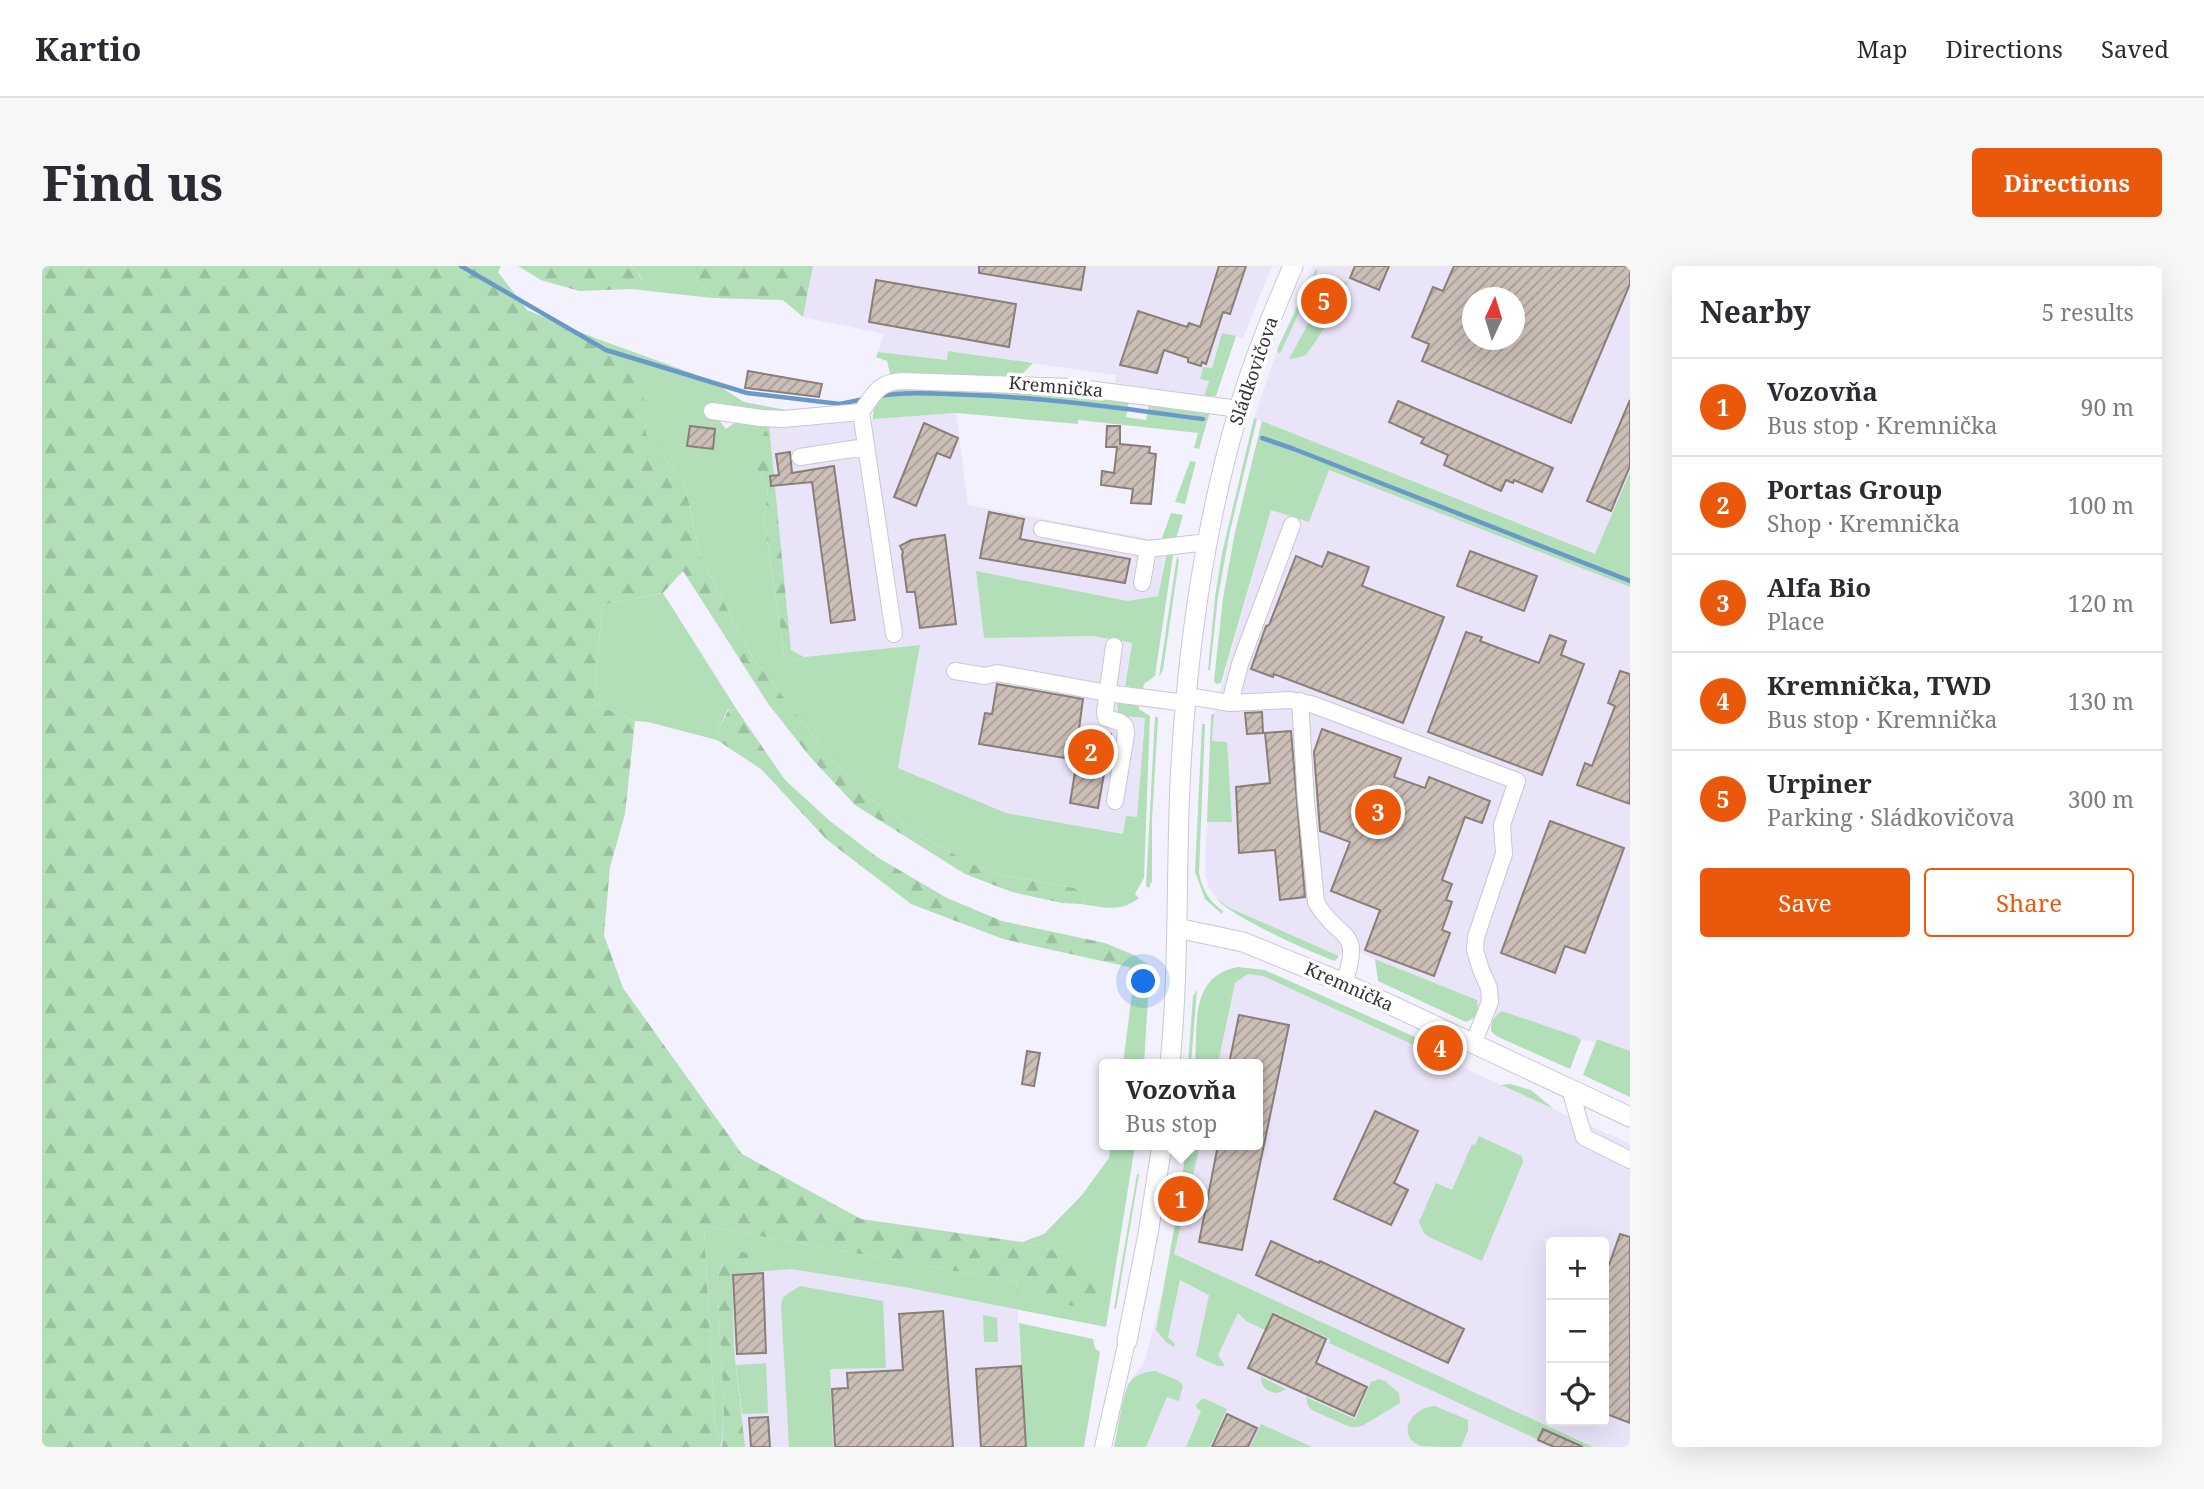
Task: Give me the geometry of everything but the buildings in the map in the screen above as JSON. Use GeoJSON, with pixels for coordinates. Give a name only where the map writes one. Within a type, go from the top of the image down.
{"type":"FeatureCollection","features":[{"type":"Feature","properties":{"kind":"main road","name":"Sládkovičova"},"geometry":{"type":"LineString","coordinates":[[1206,541],[1239,409],[1293,266]]}},
{"type":"Feature","properties":{"kind":"main road"},"geometry":{"type":"LineString","coordinates":[[1170,1059],[1177,928],[1180,783],[1206,541]]}},
{"type":"Feature","properties":{"kind":"main road","name":"Kremnička"},"geometry":{"type":"LineString","coordinates":[[1177,928],[1243,942],[1343,983],[1630,1117]]}},
{"type":"Feature","properties":{"kind":"main road"},"geometry":{"type":"LineString","coordinates":[[1127,1341],[1148,1234],[1160,1150]]}},
{"type":"Feature","properties":{"kind":"street","name":"Kremnička"},"geometry":{"type":"LineString","coordinates":[[861,412],[876,391],[888,381],[1023,383],[1239,409]]}},
{"type":"Feature","properties":{"kind":"street"},"geometry":{"type":"LineString","coordinates":[[712,411],[783,419],[861,412],[894,634]]}},
{"type":"Feature","properties":{"kind":"street"},"geometry":{"type":"LineString","coordinates":[[800,457],[865,446]]}},
{"type":"Feature","properties":{"kind":"street"},"geometry":{"type":"LineString","coordinates":[[1232,703],[1240,664],[1292,525]]}},
{"type":"Feature","properties":{"kind":"street"},"geometry":{"type":"LineString","coordinates":[[1042,530],[1148,550],[1206,541]]}},
{"type":"Feature","properties":{"kind":"street"},"geometry":{"type":"LineString","coordinates":[[1142,583],[1148,550]]}},
{"type":"Feature","properties":{"kind":"street"},"geometry":{"type":"LineString","coordinates":[[1114,646],[1105,711],[1106,718],[1125,726],[1126,734],[1115,801]]}},
{"type":"Feature","properties":{"kind":"street"},"geometry":{"type":"LineString","coordinates":[[955,671],[985,676],[996,673],[1107,693],[1187,700],[1232,703],[1300,701],[1517,781],[1502,825],[1504,855],[1476,937],[1475,950],[1480,970],[1489,988],[1490,1002],[1473,1044]]}},
{"type":"Feature","properties":{"kind":"street"},"geometry":{"type":"LineString","coordinates":[[1300,701],[1316,902],[1322,913],[1346,937],[1352,950],[1351,963],[1343,983]]}},
{"type":"Feature","properties":{"kind":"street"},"geometry":{"type":"LineString","coordinates":[[1570,1089],[1584,1137],[1630,1160]]}},
{"type":"Feature","properties":{"kind":"street"},"geometry":{"type":"LineString","coordinates":[[1103,1447],[1127,1341]]}},
{"type":"Feature","properties":{"kind":"shaded area"},"geometry":{"type":"Polygon","coordinates":[[[813,266],[1272,266],[1243,338],[1222,333],[1204,396],[1115,383],[1116,375],[949,351],[947,360],[878,352],[884,334],[803,317],[813,266]]]}},
{"type":"Feature","properties":{"kind":"shaded area"},"geometry":{"type":"Polygon","coordinates":[[[1313,266],[1630,266],[1630,472],[1595,555],[1254,418],[1274,359],[1313,266]]]}},
{"type":"Feature","properties":{"kind":"shaded area"},"geometry":{"type":"Polygon","coordinates":[[[956,413],[968,505],[1161,541],[1165,556],[1158,596],[1128,601],[976,571],[984,638],[1093,636],[1132,643],[1121,701],[1122,716],[1145,718],[1137,818],[1123,834],[1006,813],[898,768],[920,645],[804,657],[791,651],[769,425],[956,413]]]}},
{"type":"Feature","properties":{"kind":"shaded area"},"geometry":{"type":"Polygon","coordinates":[[[1329,470],[1630,587],[1630,1051],[1598,1039],[1594,1042],[1581,1040],[1502,1011],[1494,1016],[1478,1011],[1476,1000],[1346,947],[1339,956],[1230,908],[1217,899],[1208,886],[1205,869],[1207,822],[1232,821],[1226,742],[1212,742],[1214,713],[1271,510],[1329,470]]]}},
{"type":"Feature","properties":{"kind":"shaded area"},"geometry":{"type":"Polygon","coordinates":[[[1248,974],[1263,976],[1630,1144],[1630,1447],[1114,1447],[1128,1384],[1145,1361],[1199,1150],[1263,1150],[1263,1059],[1219,1059],[1235,983],[1248,974]]]}},
{"type":"Feature","properties":{"kind":"shaded area"},"geometry":{"type":"Polygon","coordinates":[[[704,1226],[1016,1282],[1026,1447],[721,1447],[704,1226]]]}},
{"type":"Feature","properties":{"kind":"green space"},"geometry":{"type":"Polygon","coordinates":[[[42,266],[501,266],[498,272],[527,310],[595,338],[642,373],[646,434],[685,484],[699,554],[751,655],[859,791],[931,842],[991,873],[1079,889],[1085,896],[1081,904],[1062,903],[1012,892],[965,874],[855,805],[811,758],[769,705],[683,571],[663,593],[602,605],[594,704],[635,721],[625,814],[610,867],[604,935],[623,988],[742,1154],[861,1219],[1022,1242],[1065,1253],[1106,1297],[1102,1305],[1093,1309],[1030,1299],[1017,1291],[1016,1282],[704,1226],[715,1425],[721,1447],[42,1447],[42,266]]]}},
{"type":"Feature","properties":{"kind":"green space"},"geometry":{"type":"Polygon","coordinates":[[[518,266],[630,266],[635,268],[643,282],[631,289],[579,291],[541,280],[518,266]]]}},
{"type":"Feature","properties":{"kind":"green space"},"geometry":{"type":"Polygon","coordinates":[[[631,266],[692,266],[699,282],[712,298],[631,289],[643,281],[631,266]]]}},
{"type":"Feature","properties":{"kind":"green space"},"geometry":{"type":"Polygon","coordinates":[[[692,266],[813,266],[803,317],[783,300],[712,298],[699,282],[692,266]]]}},
{"type":"Feature","properties":{"kind":"green space"},"geometry":{"type":"Polygon","coordinates":[[[1316,269],[1318,271],[1280,354],[1278,347],[1316,269]]]}},
{"type":"Feature","properties":{"kind":"green space"},"geometry":{"type":"Polygon","coordinates":[[[1340,279],[1348,283],[1321,333],[1305,355],[1289,359],[1309,322],[1321,323],[1340,279]]]}},
{"type":"Feature","properties":{"kind":"green space"},"geometry":{"type":"Polygon","coordinates":[[[1222,333],[1236,336],[1216,396],[1204,396],[1209,381],[1200,379],[1203,367],[1212,368],[1222,333]]]}},
{"type":"Feature","properties":{"kind":"green space"},"geometry":{"type":"Polygon","coordinates":[[[595,338],[708,379],[744,402],[792,411],[773,412],[708,405],[706,417],[719,420],[726,429],[739,420],[769,425],[757,469],[768,490],[764,519],[784,654],[793,661],[804,657],[920,645],[898,768],[1006,813],[1123,834],[1126,816],[1137,817],[1145,718],[1122,716],[1118,713],[1117,704],[1121,701],[1139,705],[1139,709],[1150,716],[1144,878],[1135,894],[1139,898],[1118,907],[1081,904],[1085,896],[1079,889],[991,873],[931,842],[859,791],[751,655],[699,554],[685,484],[646,434],[641,373],[595,338]]]}},
{"type":"Feature","properties":{"kind":"green space"},"geometry":{"type":"Polygon","coordinates":[[[948,351],[1033,363],[1020,376],[890,374],[887,361],[876,357],[878,352],[947,360],[948,351]]]}},
{"type":"Feature","properties":{"kind":"green space"},"geometry":{"type":"Polygon","coordinates":[[[896,387],[1071,394],[1129,402],[1126,417],[1146,420],[1149,405],[1210,412],[1199,449],[1194,448],[1198,433],[1078,420],[1078,424],[956,413],[873,419],[874,409],[880,400],[896,387]]]}},
{"type":"Feature","properties":{"kind":"green space"},"geometry":{"type":"Polygon","coordinates":[[[1254,418],[1257,419],[1230,531],[1208,670],[1222,553],[1254,418]]]}},
{"type":"Feature","properties":{"kind":"green space"},"geometry":{"type":"Polygon","coordinates":[[[1262,421],[1595,554],[1630,472],[1630,587],[1329,470],[1309,522],[1271,510],[1221,683],[1216,684],[1214,681],[1223,598],[1235,532],[1262,421]]]}},
{"type":"Feature","properties":{"kind":"green space"},"geometry":{"type":"Polygon","coordinates":[[[769,425],[791,650],[804,657],[793,661],[784,654],[764,519],[768,490],[757,469],[759,441],[769,425]]]}},
{"type":"Feature","properties":{"kind":"green space"},"geometry":{"type":"Polygon","coordinates":[[[1190,461],[1196,462],[1185,504],[1175,502],[1190,461]]]}},
{"type":"Feature","properties":{"kind":"green space"},"geometry":{"type":"Polygon","coordinates":[[[1171,513],[1183,515],[1176,539],[1161,541],[1171,513]]]}},
{"type":"Feature","properties":{"kind":"green space"},"geometry":{"type":"Polygon","coordinates":[[[1173,555],[1155,676],[1144,684],[1143,689],[1125,686],[1132,643],[1093,636],[984,638],[976,571],[1128,601],[1158,596],[1166,556],[1173,555]]]}},
{"type":"Feature","properties":{"kind":"green space"},"geometry":{"type":"Polygon","coordinates":[[[1177,556],[1179,560],[1163,670],[1159,677],[1177,556]]]}},
{"type":"Feature","properties":{"kind":"green space"},"geometry":{"type":"Polygon","coordinates":[[[663,593],[737,710],[728,709],[717,732],[717,740],[635,721],[594,704],[602,605],[663,593]]]}},
{"type":"Feature","properties":{"kind":"green space"},"geometry":{"type":"Polygon","coordinates":[[[729,709],[737,710],[785,780],[830,821],[877,857],[947,898],[1002,921],[1105,943],[1134,955],[1129,967],[1003,939],[911,904],[827,840],[761,769],[717,740],[717,732],[729,709]]]}},
{"type":"Feature","properties":{"kind":"green space"},"geometry":{"type":"Polygon","coordinates":[[[1214,713],[1212,741],[1227,742],[1232,822],[1207,822],[1211,715],[1214,713]]]}},
{"type":"Feature","properties":{"kind":"green space"},"geometry":{"type":"Polygon","coordinates":[[[1155,716],[1158,718],[1152,820],[1152,881],[1149,888],[1146,886],[1155,716]]]}},
{"type":"Feature","properties":{"kind":"green space"},"geometry":{"type":"Polygon","coordinates":[[[1202,724],[1205,724],[1199,872],[1207,894],[1223,911],[1222,914],[1205,899],[1195,872],[1202,724]]]}},
{"type":"Feature","properties":{"kind":"green space"},"geometry":{"type":"Polygon","coordinates":[[[1217,899],[1230,908],[1339,956],[1335,961],[1291,942],[1238,915],[1217,899]]]}},
{"type":"Feature","properties":{"kind":"green space"},"geometry":{"type":"Polygon","coordinates":[[[1134,955],[1150,966],[1144,1059],[1124,1059],[1134,977],[1129,967],[1134,955]]]}},
{"type":"Feature","properties":{"kind":"green space"},"geometry":{"type":"Polygon","coordinates":[[[1375,959],[1477,1000],[1476,1017],[1466,1022],[1378,981],[1375,959]]]}},
{"type":"Feature","properties":{"kind":"green space"},"geometry":{"type":"Polygon","coordinates":[[[1238,967],[1265,970],[1433,1045],[1444,1051],[1453,1063],[1263,976],[1248,974],[1235,983],[1219,1059],[1195,1059],[1199,1004],[1211,980],[1222,972],[1238,967]]]}},
{"type":"Feature","properties":{"kind":"green space"},"geometry":{"type":"Polygon","coordinates":[[[1197,990],[1191,1059],[1188,1059],[1193,996],[1197,990]]]}},
{"type":"Feature","properties":{"kind":"green space"},"geometry":{"type":"Polygon","coordinates":[[[1502,1011],[1578,1037],[1581,1040],[1570,1069],[1496,1036],[1491,1031],[1491,1024],[1502,1011]]]}},
{"type":"Feature","properties":{"kind":"green space"},"geometry":{"type":"Polygon","coordinates":[[[1597,1039],[1630,1051],[1630,1097],[1583,1075],[1597,1039]]]}},
{"type":"Feature","properties":{"kind":"green space"},"geometry":{"type":"Polygon","coordinates":[[[1510,1084],[1531,1090],[1554,1109],[1501,1085],[1510,1084]]]}},
{"type":"Feature","properties":{"kind":"green space"},"geometry":{"type":"Polygon","coordinates":[[[1479,1136],[1522,1156],[1523,1162],[1482,1261],[1429,1237],[1419,1222],[1436,1183],[1452,1190],[1472,1144],[1475,1145],[1479,1136]]]}},
{"type":"Feature","properties":{"kind":"green space"},"geometry":{"type":"Polygon","coordinates":[[[1110,1150],[1134,1150],[1106,1327],[904,1287],[791,1269],[732,1274],[749,1260],[721,1265],[717,1279],[724,1411],[721,1447],[715,1425],[704,1226],[1016,1282],[1017,1291],[1065,1253],[1022,1242],[1044,1234],[1082,1195],[1109,1158],[1110,1150]]]}},
{"type":"Feature","properties":{"kind":"green space"},"geometry":{"type":"Polygon","coordinates":[[[1185,1150],[1199,1150],[1174,1254],[1593,1447],[1554,1447],[1329,1343],[1330,1339],[1273,1312],[1265,1330],[1246,1321],[1238,1313],[1218,1355],[1225,1366],[1218,1366],[1196,1356],[1209,1295],[1180,1280],[1168,1337],[1175,1344],[1174,1347],[1167,1343],[1156,1330],[1179,1201],[1184,1201],[1186,1190],[1181,1189],[1185,1150]]]}},
{"type":"Feature","properties":{"kind":"green space"},"geometry":{"type":"Polygon","coordinates":[[[1139,1174],[1116,1309],[1114,1308],[1139,1174]]]}},
{"type":"Feature","properties":{"kind":"green space"},"geometry":{"type":"Polygon","coordinates":[[[741,1251],[748,1254],[749,1260],[732,1274],[734,1350],[745,1447],[722,1447],[724,1411],[717,1279],[721,1266],[741,1251]]]}},
{"type":"Feature","properties":{"kind":"green space"},"geometry":{"type":"Polygon","coordinates":[[[800,1286],[883,1301],[886,1368],[830,1369],[833,1447],[789,1447],[781,1305],[783,1297],[800,1286]]]}},
{"type":"Feature","properties":{"kind":"green space"},"geometry":{"type":"Polygon","coordinates":[[[983,1315],[997,1318],[998,1342],[984,1342],[983,1315]]]}},
{"type":"Feature","properties":{"kind":"green space"},"geometry":{"type":"Polygon","coordinates":[[[1019,1323],[1093,1339],[1095,1348],[1100,1352],[1084,1447],[1026,1447],[1019,1323]]]}},
{"type":"Feature","properties":{"kind":"green space"},"geometry":{"type":"Polygon","coordinates":[[[766,1363],[768,1413],[742,1414],[736,1365],[766,1363]]]}},
{"type":"Feature","properties":{"kind":"green space"},"geometry":{"type":"Polygon","coordinates":[[[1155,1371],[1179,1381],[1183,1386],[1179,1401],[1167,1397],[1146,1447],[1114,1447],[1127,1387],[1138,1375],[1155,1371]]]}},
{"type":"Feature","properties":{"kind":"green space"},"geometry":{"type":"Polygon","coordinates":[[[1261,1377],[1286,1389],[1278,1393],[1268,1390],[1262,1384],[1261,1377]]]}},
{"type":"Feature","properties":{"kind":"green space"},"geometry":{"type":"Polygon","coordinates":[[[1379,1379],[1399,1393],[1400,1403],[1362,1426],[1350,1427],[1308,1406],[1306,1397],[1355,1419],[1371,1382],[1379,1379]]]}},
{"type":"Feature","properties":{"kind":"green space"},"geometry":{"type":"Polygon","coordinates":[[[1203,1398],[1227,1409],[1210,1447],[1186,1447],[1201,1411],[1196,1405],[1203,1398]]]}},
{"type":"Feature","properties":{"kind":"green space"},"geometry":{"type":"Polygon","coordinates":[[[1435,1406],[1468,1420],[1468,1430],[1461,1447],[1421,1446],[1409,1437],[1412,1417],[1435,1406]]]}},
{"type":"Feature","properties":{"kind":"green space"},"geometry":{"type":"Polygon","coordinates":[[[1261,1424],[1312,1447],[1250,1447],[1261,1424]]]}},
{"type":"Feature","properties":{"kind":"waterway"},"geometry":{"type":"LineString","coordinates":[[461,266],[606,350],[747,393],[840,404],[864,399]]}},
{"type":"Feature","properties":{"kind":"waterway"},"geometry":{"type":"LineString","coordinates":[[880,396],[926,393],[1001,396],[1203,419]]}},
{"type":"Feature","properties":{"kind":"waterway"},"geometry":{"type":"LineString","coordinates":[[1262,438],[1630,581]]}},
{"type":"Feature","properties":{"kind":"place","name":"Urpiner"},"geometry":{"type":"Point","coordinates":[1324,301]}},
{"type":"Feature","properties":{"kind":"place","name":"Portas Group"},"geometry":{"type":"Point","coordinates":[1091,752]}},
{"type":"Feature","properties":{"kind":"place","name":"Alfa Bio"},"geometry":{"type":"Point","coordinates":[1378,812]}},
{"type":"Feature","properties":{"kind":"place","name":"Kremnička, TWD"},"geometry":{"type":"Point","coordinates":[1440,1048]}},
{"type":"Feature","properties":{"kind":"place","name":"Vozovňa"},"geometry":{"type":"Point","coordinates":[1181,1199]}}]}
